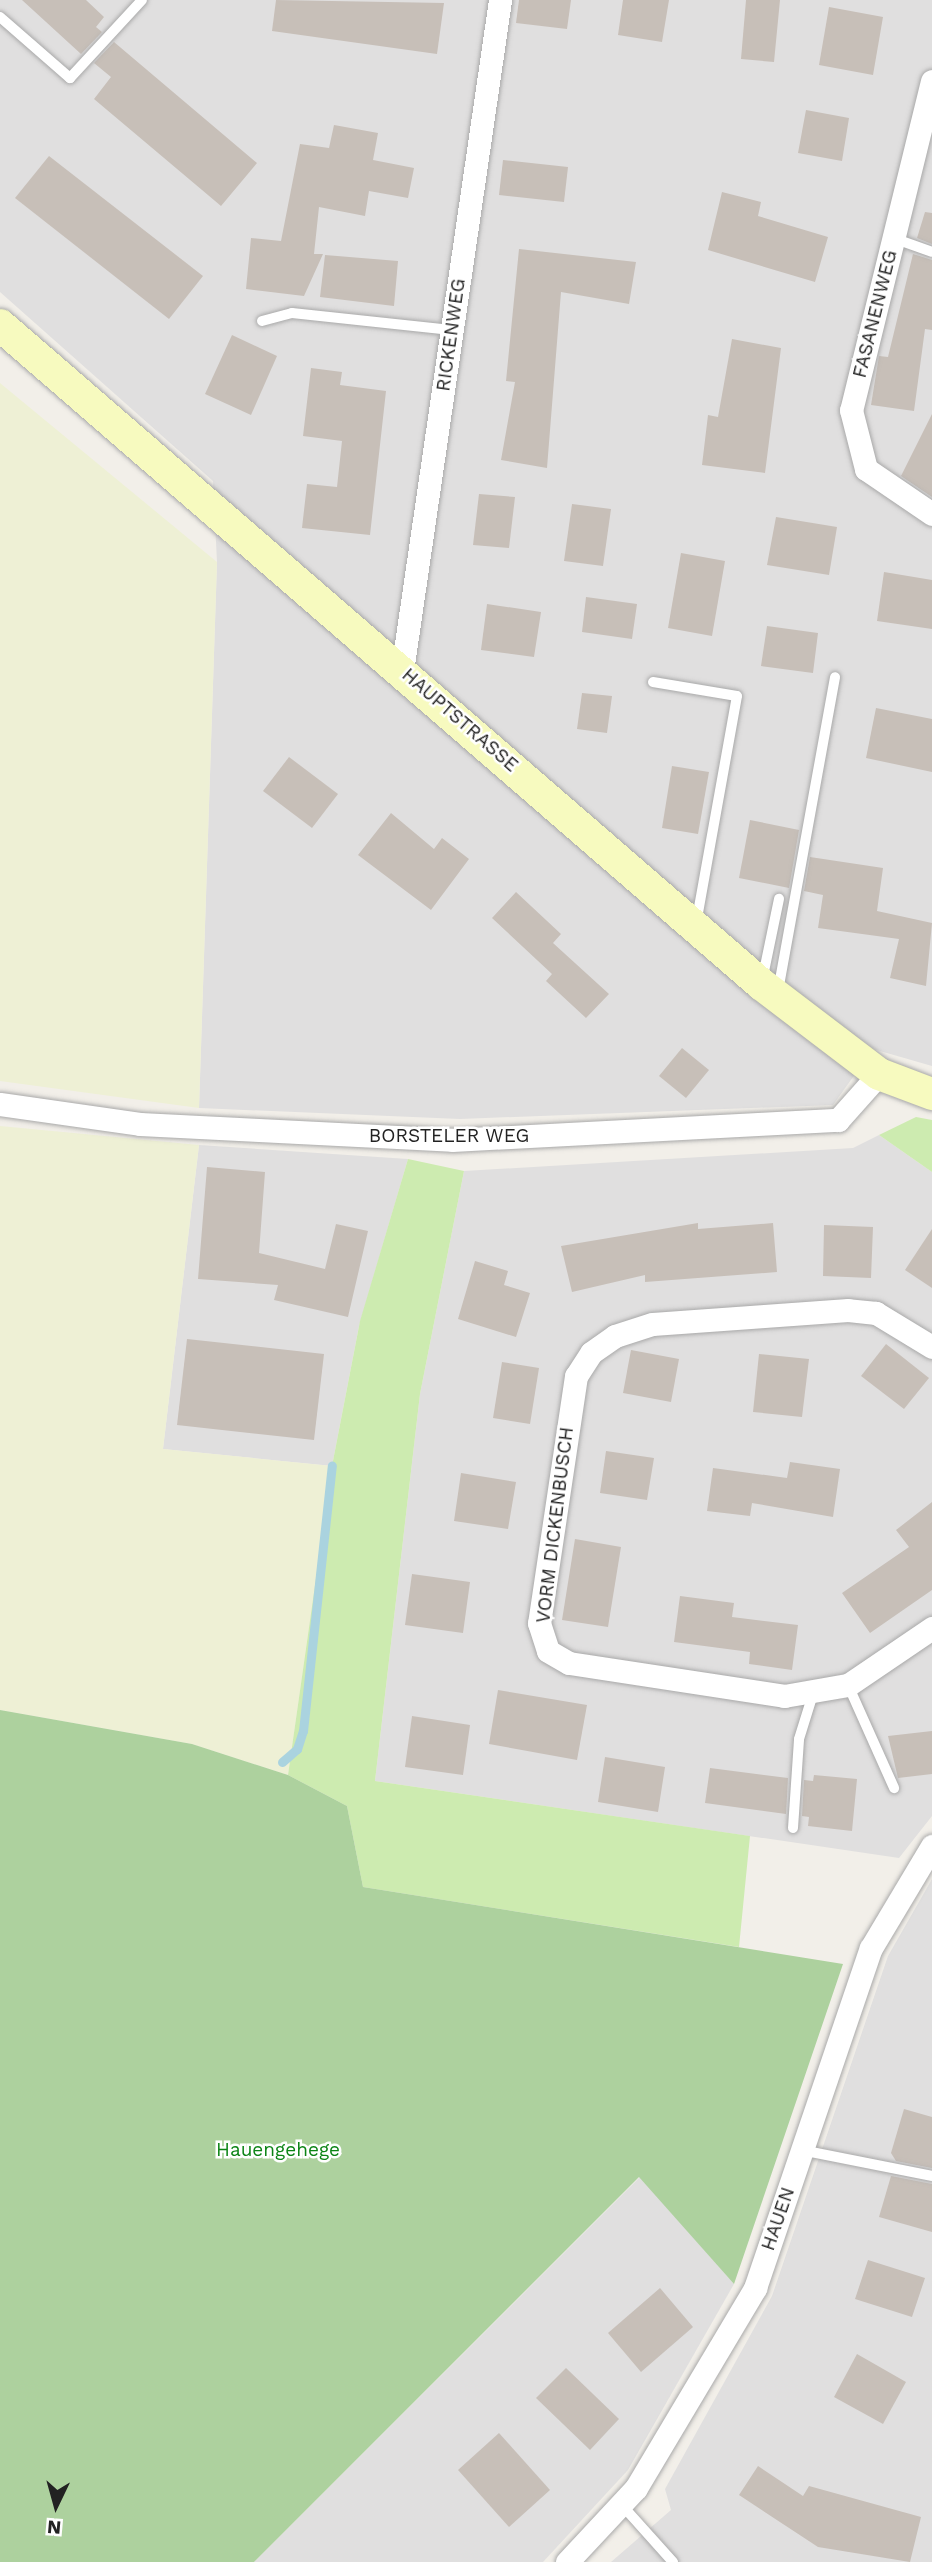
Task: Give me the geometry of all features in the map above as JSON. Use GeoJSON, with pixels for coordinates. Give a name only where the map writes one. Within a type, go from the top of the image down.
{"type":"FeatureCollection","features":[{"type":"Feature","properties":{"kind":"main road","name":"HAUPTSTRASSE"},"geometry":{"type":"LineString","coordinates":[[0,325],[769,990],[879,1074],[932,1094]]}},
{"type":"Feature","properties":{"kind":"street","name":"RICKENWEG"},"geometry":{"type":"LineString","coordinates":[[402,671],[500,0]]}},
{"type":"Feature","properties":{"kind":"street","name":"FASANENWEG"},"geometry":{"type":"LineString","coordinates":[[932,81],[851,410],[866,469],[932,514]]}},
{"type":"Feature","properties":{"kind":"street","name":"BORSTELER WEG"},"geometry":{"type":"LineString","coordinates":[[0,1104],[140,1124],[452,1140],[838,1120],[879,1074]]}},
{"type":"Feature","properties":{"kind":"street","name":"VORM DICKENBUSCH"},"geometry":{"type":"LineString","coordinates":[[932,1347],[876,1313],[785,1312],[653,1324],[615,1336],[591,1353],[576,1376],[539,1623],[548,1651],[569,1664],[784,1696],[813,1694],[848,1685],[932,1628]]}},
{"type":"Feature","properties":{"kind":"street","name":"HAUEN"},"geometry":{"type":"LineString","coordinates":[[568,2562],[621,2504],[755,2288],[871,1948],[932,1846]]}},
{"type":"Feature","properties":{"kind":"lane"},"geometry":{"type":"LineString","coordinates":[[0,18],[69,78],[142,0]]}},
{"type":"Feature","properties":{"kind":"lane"},"geometry":{"type":"LineString","coordinates":[[893,239],[932,252]]}},
{"type":"Feature","properties":{"kind":"lane"},"geometry":{"type":"LineString","coordinates":[[262,321],[300,314],[451,330]]}},
{"type":"Feature","properties":{"kind":"lane"},"geometry":{"type":"LineString","coordinates":[[769,990],[835,677]]}},
{"type":"Feature","properties":{"kind":"lane"},"geometry":{"type":"LineString","coordinates":[[653,682],[737,696],[695,927]]}},
{"type":"Feature","properties":{"kind":"lane"},"geometry":{"type":"LineString","coordinates":[[769,990],[779,900]]}},
{"type":"Feature","properties":{"kind":"lane"},"geometry":{"type":"LineString","coordinates":[[848,1685],[894,1788]]}},
{"type":"Feature","properties":{"kind":"lane"},"geometry":{"type":"LineString","coordinates":[[793,1828],[799,1740],[813,1694]]}},
{"type":"Feature","properties":{"kind":"lane"},"geometry":{"type":"LineString","coordinates":[[801,2150],[932,2176]]}},
{"type":"Feature","properties":{"kind":"lane"},"geometry":{"type":"LineString","coordinates":[[621,2504],[673,2562]]}},
{"type":"Feature","properties":{"kind":"shaded area"},"geometry":{"type":"Polygon","coordinates":[[[0,0],[932,0],[932,1066],[873,1049],[833,1105],[460,1119],[199,1108],[217,562],[213,481],[0,292],[0,0]]]}},
{"type":"Feature","properties":{"kind":"shaded area"},"geometry":{"type":"Polygon","coordinates":[[[879,1135],[932,1172],[932,1816],[899,1858],[375,1781],[420,1394],[464,1171],[853,1148],[879,1135]]]}},
{"type":"Feature","properties":{"kind":"shaded area"},"geometry":{"type":"Polygon","coordinates":[[[199,1145],[408,1159],[359,1326],[332,1466],[163,1449],[199,1145]]]}},
{"type":"Feature","properties":{"kind":"shaded area"},"geometry":{"type":"Polygon","coordinates":[[[932,1879],[932,2562],[611,2562],[671,2510],[665,2489],[772,2296],[888,1956],[932,1879]]]}},
{"type":"Feature","properties":{"kind":"shaded area"},"geometry":{"type":"Polygon","coordinates":[[[640,2177],[734,2284],[628,2470],[543,2562],[254,2562],[640,2177]]]}},
{"type":"Feature","properties":{"kind":"green space"},"geometry":{"type":"Polygon","coordinates":[[[0,383],[217,562],[199,1108],[0,1081],[0,383]]]}},
{"type":"Feature","properties":{"kind":"green space"},"geometry":{"type":"Polygon","coordinates":[[[916,1117],[932,1120],[932,1172],[879,1135],[916,1117]]]}},
{"type":"Feature","properties":{"kind":"green space"},"geometry":{"type":"Polygon","coordinates":[[[0,1126],[199,1145],[163,1449],[332,1466],[288,1775],[192,1744],[0,1710],[0,1126]]]}},
{"type":"Feature","properties":{"kind":"green space"},"geometry":{"type":"Polygon","coordinates":[[[408,1159],[464,1171],[420,1394],[375,1781],[750,1836],[739,1947],[363,1887],[347,1806],[288,1775],[332,1466],[360,1321],[408,1159]]]}},
{"type":"Feature","properties":{"kind":"green space","name":"Hauengehege"},"geometry":{"type":"Polygon","coordinates":[[[0,1710],[192,1744],[288,1775],[347,1806],[363,1887],[843,1964],[734,2284],[639,2177],[254,2562],[0,2562],[0,1710]]]}},
{"type":"Feature","properties":{"kind":"building"},"geometry":{"type":"Polygon","coordinates":[[[22,0],[86,0],[104,17],[96,27],[102,32],[81,54],[22,0]]]}},
{"type":"Feature","properties":{"kind":"building"},"geometry":{"type":"Polygon","coordinates":[[[276,0],[444,3],[437,54],[272,31],[276,0]]]}},
{"type":"Feature","properties":{"kind":"building"},"geometry":{"type":"Polygon","coordinates":[[[519,0],[571,0],[567,29],[516,23],[519,0]]]}},
{"type":"Feature","properties":{"kind":"building"},"geometry":{"type":"Polygon","coordinates":[[[623,0],[669,0],[662,42],[618,35],[623,0]]]}},
{"type":"Feature","properties":{"kind":"building"},"geometry":{"type":"Polygon","coordinates":[[[746,0],[780,0],[774,62],[741,59],[746,0]]]}},
{"type":"Feature","properties":{"kind":"building"},"geometry":{"type":"Polygon","coordinates":[[[829,7],[883,17],[873,75],[819,65],[829,7]]]}},
{"type":"Feature","properties":{"kind":"building"},"geometry":{"type":"Polygon","coordinates":[[[114,42],[257,163],[221,206],[94,99],[111,77],[94,63],[114,42]]]}},
{"type":"Feature","properties":{"kind":"building"},"geometry":{"type":"Polygon","coordinates":[[[806,110],[849,118],[842,161],[798,153],[806,110]]]}},
{"type":"Feature","properties":{"kind":"building"},"geometry":{"type":"Polygon","coordinates":[[[334,125],[378,133],[373,160],[414,168],[408,198],[369,191],[365,216],[319,207],[314,254],[323,254],[304,296],[246,289],[251,238],[281,241],[300,144],[329,148],[334,125]]]}},
{"type":"Feature","properties":{"kind":"building"},"geometry":{"type":"Polygon","coordinates":[[[49,156],[203,276],[169,319],[15,198],[49,156]]]}},
{"type":"Feature","properties":{"kind":"building"},"geometry":{"type":"Polygon","coordinates":[[[503,160],[568,167],[564,202],[499,195],[503,160]]]}},
{"type":"Feature","properties":{"kind":"building"},"geometry":{"type":"Polygon","coordinates":[[[722,192],[761,202],[758,216],[828,237],[815,282],[708,250],[722,192]]]}},
{"type":"Feature","properties":{"kind":"building"},"geometry":{"type":"Polygon","coordinates":[[[925,212],[932,213],[932,244],[917,238],[925,212]]]}},
{"type":"Feature","properties":{"kind":"building"},"geometry":{"type":"Polygon","coordinates":[[[519,249],[636,262],[629,304],[561,292],[547,468],[501,460],[515,382],[506,381],[519,249]]]}},
{"type":"Feature","properties":{"kind":"building"},"geometry":{"type":"Polygon","coordinates":[[[913,254],[932,260],[932,330],[925,329],[914,411],[871,405],[879,356],[888,357],[913,254]]]}},
{"type":"Feature","properties":{"kind":"building"},"geometry":{"type":"Polygon","coordinates":[[[325,255],[398,261],[394,306],[320,297],[325,255]]]}},
{"type":"Feature","properties":{"kind":"building"},"geometry":{"type":"Polygon","coordinates":[[[232,335],[277,356],[251,415],[205,394],[232,335]]]}},
{"type":"Feature","properties":{"kind":"building"},"geometry":{"type":"Polygon","coordinates":[[[732,339],[781,348],[765,473],[702,465],[708,415],[718,417],[732,339]]]}},
{"type":"Feature","properties":{"kind":"building"},"geometry":{"type":"Polygon","coordinates":[[[311,368],[342,372],[340,385],[386,391],[370,535],[302,528],[307,484],[337,487],[342,441],[303,436],[311,368]]]}},
{"type":"Feature","properties":{"kind":"building"},"geometry":{"type":"Polygon","coordinates":[[[932,414],[932,497],[901,476],[932,414]]]}},
{"type":"Feature","properties":{"kind":"building"},"geometry":{"type":"Polygon","coordinates":[[[479,494],[515,497],[509,548],[473,545],[479,494]]]}},
{"type":"Feature","properties":{"kind":"building"},"geometry":{"type":"Polygon","coordinates":[[[572,504],[611,509],[603,566],[564,561],[572,504]]]}},
{"type":"Feature","properties":{"kind":"building"},"geometry":{"type":"Polygon","coordinates":[[[776,517],[837,527],[829,575],[767,565],[776,517]]]}},
{"type":"Feature","properties":{"kind":"building"},"geometry":{"type":"Polygon","coordinates":[[[681,553],[725,561],[712,636],[668,628],[681,553]]]}},
{"type":"Feature","properties":{"kind":"building"},"geometry":{"type":"Polygon","coordinates":[[[884,572],[932,580],[932,629],[877,621],[884,572]]]}},
{"type":"Feature","properties":{"kind":"building"},"geometry":{"type":"Polygon","coordinates":[[[586,597],[637,604],[632,639],[582,632],[586,597]]]}},
{"type":"Feature","properties":{"kind":"building"},"geometry":{"type":"Polygon","coordinates":[[[487,604],[541,612],[534,657],[481,650],[487,604]]]}},
{"type":"Feature","properties":{"kind":"building"},"geometry":{"type":"Polygon","coordinates":[[[767,626],[818,633],[813,673],[761,666],[767,626]]]}},
{"type":"Feature","properties":{"kind":"building"},"geometry":{"type":"Polygon","coordinates":[[[582,693],[612,696],[607,733],[577,729],[582,693]]]}},
{"type":"Feature","properties":{"kind":"building"},"geometry":{"type":"Polygon","coordinates":[[[876,708],[932,719],[932,772],[866,758],[876,708]]]}},
{"type":"Feature","properties":{"kind":"building"},"geometry":{"type":"Polygon","coordinates":[[[289,757],[338,794],[312,828],[263,791],[289,757]]]}},
{"type":"Feature","properties":{"kind":"building"},"geometry":{"type":"Polygon","coordinates":[[[672,766],[709,772],[698,834],[662,828],[672,766]]]}},
{"type":"Feature","properties":{"kind":"building"},"geometry":{"type":"Polygon","coordinates":[[[391,813],[434,849],[442,838],[469,859],[431,910],[358,855],[391,813]]]}},
{"type":"Feature","properties":{"kind":"building"},"geometry":{"type":"Polygon","coordinates":[[[750,820],[799,830],[789,888],[739,878],[750,820]]]}},
{"type":"Feature","properties":{"kind":"building"},"geometry":{"type":"Polygon","coordinates":[[[810,857],[883,868],[877,911],[932,923],[926,986],[890,978],[899,939],[818,928],[823,895],[804,891],[810,857]]]}},
{"type":"Feature","properties":{"kind":"building"},"geometry":{"type":"Polygon","coordinates":[[[516,892],[561,934],[553,943],[609,994],[586,1018],[546,981],[552,974],[492,918],[516,892]]]}},
{"type":"Feature","properties":{"kind":"building"},"geometry":{"type":"Polygon","coordinates":[[[682,1048],[709,1070],[686,1098],[659,1076],[682,1048]]]}},
{"type":"Feature","properties":{"kind":"building"},"geometry":{"type":"Polygon","coordinates":[[[207,1167],[265,1172],[259,1253],[325,1269],[336,1224],[368,1231],[348,1317],[274,1300],[278,1285],[198,1279],[207,1167]]]}},
{"type":"Feature","properties":{"kind":"building"},"geometry":{"type":"Polygon","coordinates":[[[698,1223],[698,1229],[773,1223],[777,1272],[645,1282],[645,1275],[572,1292],[561,1246],[698,1223]]]}},
{"type":"Feature","properties":{"kind":"building"},"geometry":{"type":"Polygon","coordinates":[[[824,1225],[873,1227],[871,1278],[823,1276],[824,1225]]]}},
{"type":"Feature","properties":{"kind":"building"},"geometry":{"type":"Polygon","coordinates":[[[932,1229],[932,1288],[905,1270],[932,1229]]]}},
{"type":"Feature","properties":{"kind":"building"},"geometry":{"type":"Polygon","coordinates":[[[475,1261],[508,1271],[504,1285],[530,1293],[516,1337],[458,1319],[475,1261]]]}},
{"type":"Feature","properties":{"kind":"building"},"geometry":{"type":"Polygon","coordinates":[[[187,1339],[324,1354],[314,1440],[177,1425],[187,1339]]]}},
{"type":"Feature","properties":{"kind":"building"},"geometry":{"type":"Polygon","coordinates":[[[886,1344],[929,1378],[904,1409],[861,1376],[886,1344]]]}},
{"type":"Feature","properties":{"kind":"building"},"geometry":{"type":"Polygon","coordinates":[[[631,1350],[679,1359],[671,1402],[623,1393],[631,1350]]]}},
{"type":"Feature","properties":{"kind":"building"},"geometry":{"type":"Polygon","coordinates":[[[759,1354],[809,1359],[802,1417],[753,1412],[759,1354]]]}},
{"type":"Feature","properties":{"kind":"building"},"geometry":{"type":"Polygon","coordinates":[[[502,1362],[539,1368],[530,1424],[493,1418],[502,1362]]]}},
{"type":"Feature","properties":{"kind":"building"},"geometry":{"type":"Polygon","coordinates":[[[606,1451],[654,1458],[647,1500],[600,1493],[606,1451]]]}},
{"type":"Feature","properties":{"kind":"building"},"geometry":{"type":"Polygon","coordinates":[[[790,1462],[840,1469],[833,1517],[752,1503],[750,1516],[707,1511],[713,1468],[787,1478],[790,1462]]]}},
{"type":"Feature","properties":{"kind":"building"},"geometry":{"type":"Polygon","coordinates":[[[461,1473],[516,1482],[508,1529],[454,1521],[461,1473]]]}},
{"type":"Feature","properties":{"kind":"building"},"geometry":{"type":"Polygon","coordinates":[[[932,1502],[932,1590],[870,1633],[842,1593],[909,1547],[896,1530],[932,1502]]]}},
{"type":"Feature","properties":{"kind":"building"},"geometry":{"type":"Polygon","coordinates":[[[575,1539],[621,1547],[608,1627],[562,1620],[575,1539]]]}},
{"type":"Feature","properties":{"kind":"building"},"geometry":{"type":"Polygon","coordinates":[[[412,1574],[470,1582],[463,1633],[405,1625],[412,1574]]]}},
{"type":"Feature","properties":{"kind":"building"},"geometry":{"type":"Polygon","coordinates":[[[680,1596],[734,1603],[732,1617],[798,1625],[792,1670],[749,1664],[750,1652],[674,1642],[680,1596]]]}},
{"type":"Feature","properties":{"kind":"building"},"geometry":{"type":"Polygon","coordinates":[[[498,1690],[587,1705],[577,1760],[489,1744],[498,1690]]]}},
{"type":"Feature","properties":{"kind":"building"},"geometry":{"type":"Polygon","coordinates":[[[412,1716],[470,1725],[463,1775],[405,1767],[412,1716]]]}},
{"type":"Feature","properties":{"kind":"building"},"geometry":{"type":"Polygon","coordinates":[[[932,1731],[932,1774],[898,1778],[888,1736],[932,1731]]]}},
{"type":"Feature","properties":{"kind":"building"},"geometry":{"type":"Polygon","coordinates":[[[605,1757],[665,1767],[658,1812],[598,1802],[605,1757]]]}},
{"type":"Feature","properties":{"kind":"building"},"geometry":{"type":"Polygon","coordinates":[[[710,1768],[788,1778],[786,1814],[705,1803],[710,1768]]]}},
{"type":"Feature","properties":{"kind":"building"},"geometry":{"type":"Polygon","coordinates":[[[814,1775],[857,1779],[852,1831],[808,1826],[809,1817],[802,1816],[804,1780],[813,1781],[814,1775]]]}},
{"type":"Feature","properties":{"kind":"building"},"geometry":{"type":"Polygon","coordinates":[[[904,2109],[932,2117],[932,2168],[896,2161],[891,2153],[904,2109]]]}},
{"type":"Feature","properties":{"kind":"building"},"geometry":{"type":"Polygon","coordinates":[[[891,2176],[932,2184],[932,2232],[879,2217],[891,2176]]]}},
{"type":"Feature","properties":{"kind":"building"},"geometry":{"type":"Polygon","coordinates":[[[868,2260],[925,2278],[912,2317],[855,2299],[868,2260]]]}},
{"type":"Feature","properties":{"kind":"building"},"geometry":{"type":"Polygon","coordinates":[[[660,2288],[693,2327],[641,2372],[608,2333],[660,2288]]]}},
{"type":"Feature","properties":{"kind":"building"},"geometry":{"type":"Polygon","coordinates":[[[857,2354],[906,2382],[883,2424],[834,2397],[857,2354]]]}},
{"type":"Feature","properties":{"kind":"building"},"geometry":{"type":"Polygon","coordinates":[[[566,2368],[619,2419],[590,2450],[536,2398],[566,2368]]]}},
{"type":"Feature","properties":{"kind":"building"},"geometry":{"type":"Polygon","coordinates":[[[499,2433],[550,2490],[509,2527],[458,2470],[499,2433]]]}},
{"type":"Feature","properties":{"kind":"building"},"geometry":{"type":"Polygon","coordinates":[[[758,2466],[803,2496],[809,2486],[921,2517],[910,2562],[818,2547],[739,2495],[758,2466]]]}},
{"type":"Feature","properties":{"kind":"waterway"},"geometry":{"type":"LineString","coordinates":[[282,1762],[297,1749],[303,1731],[332,1466]]}}]}
